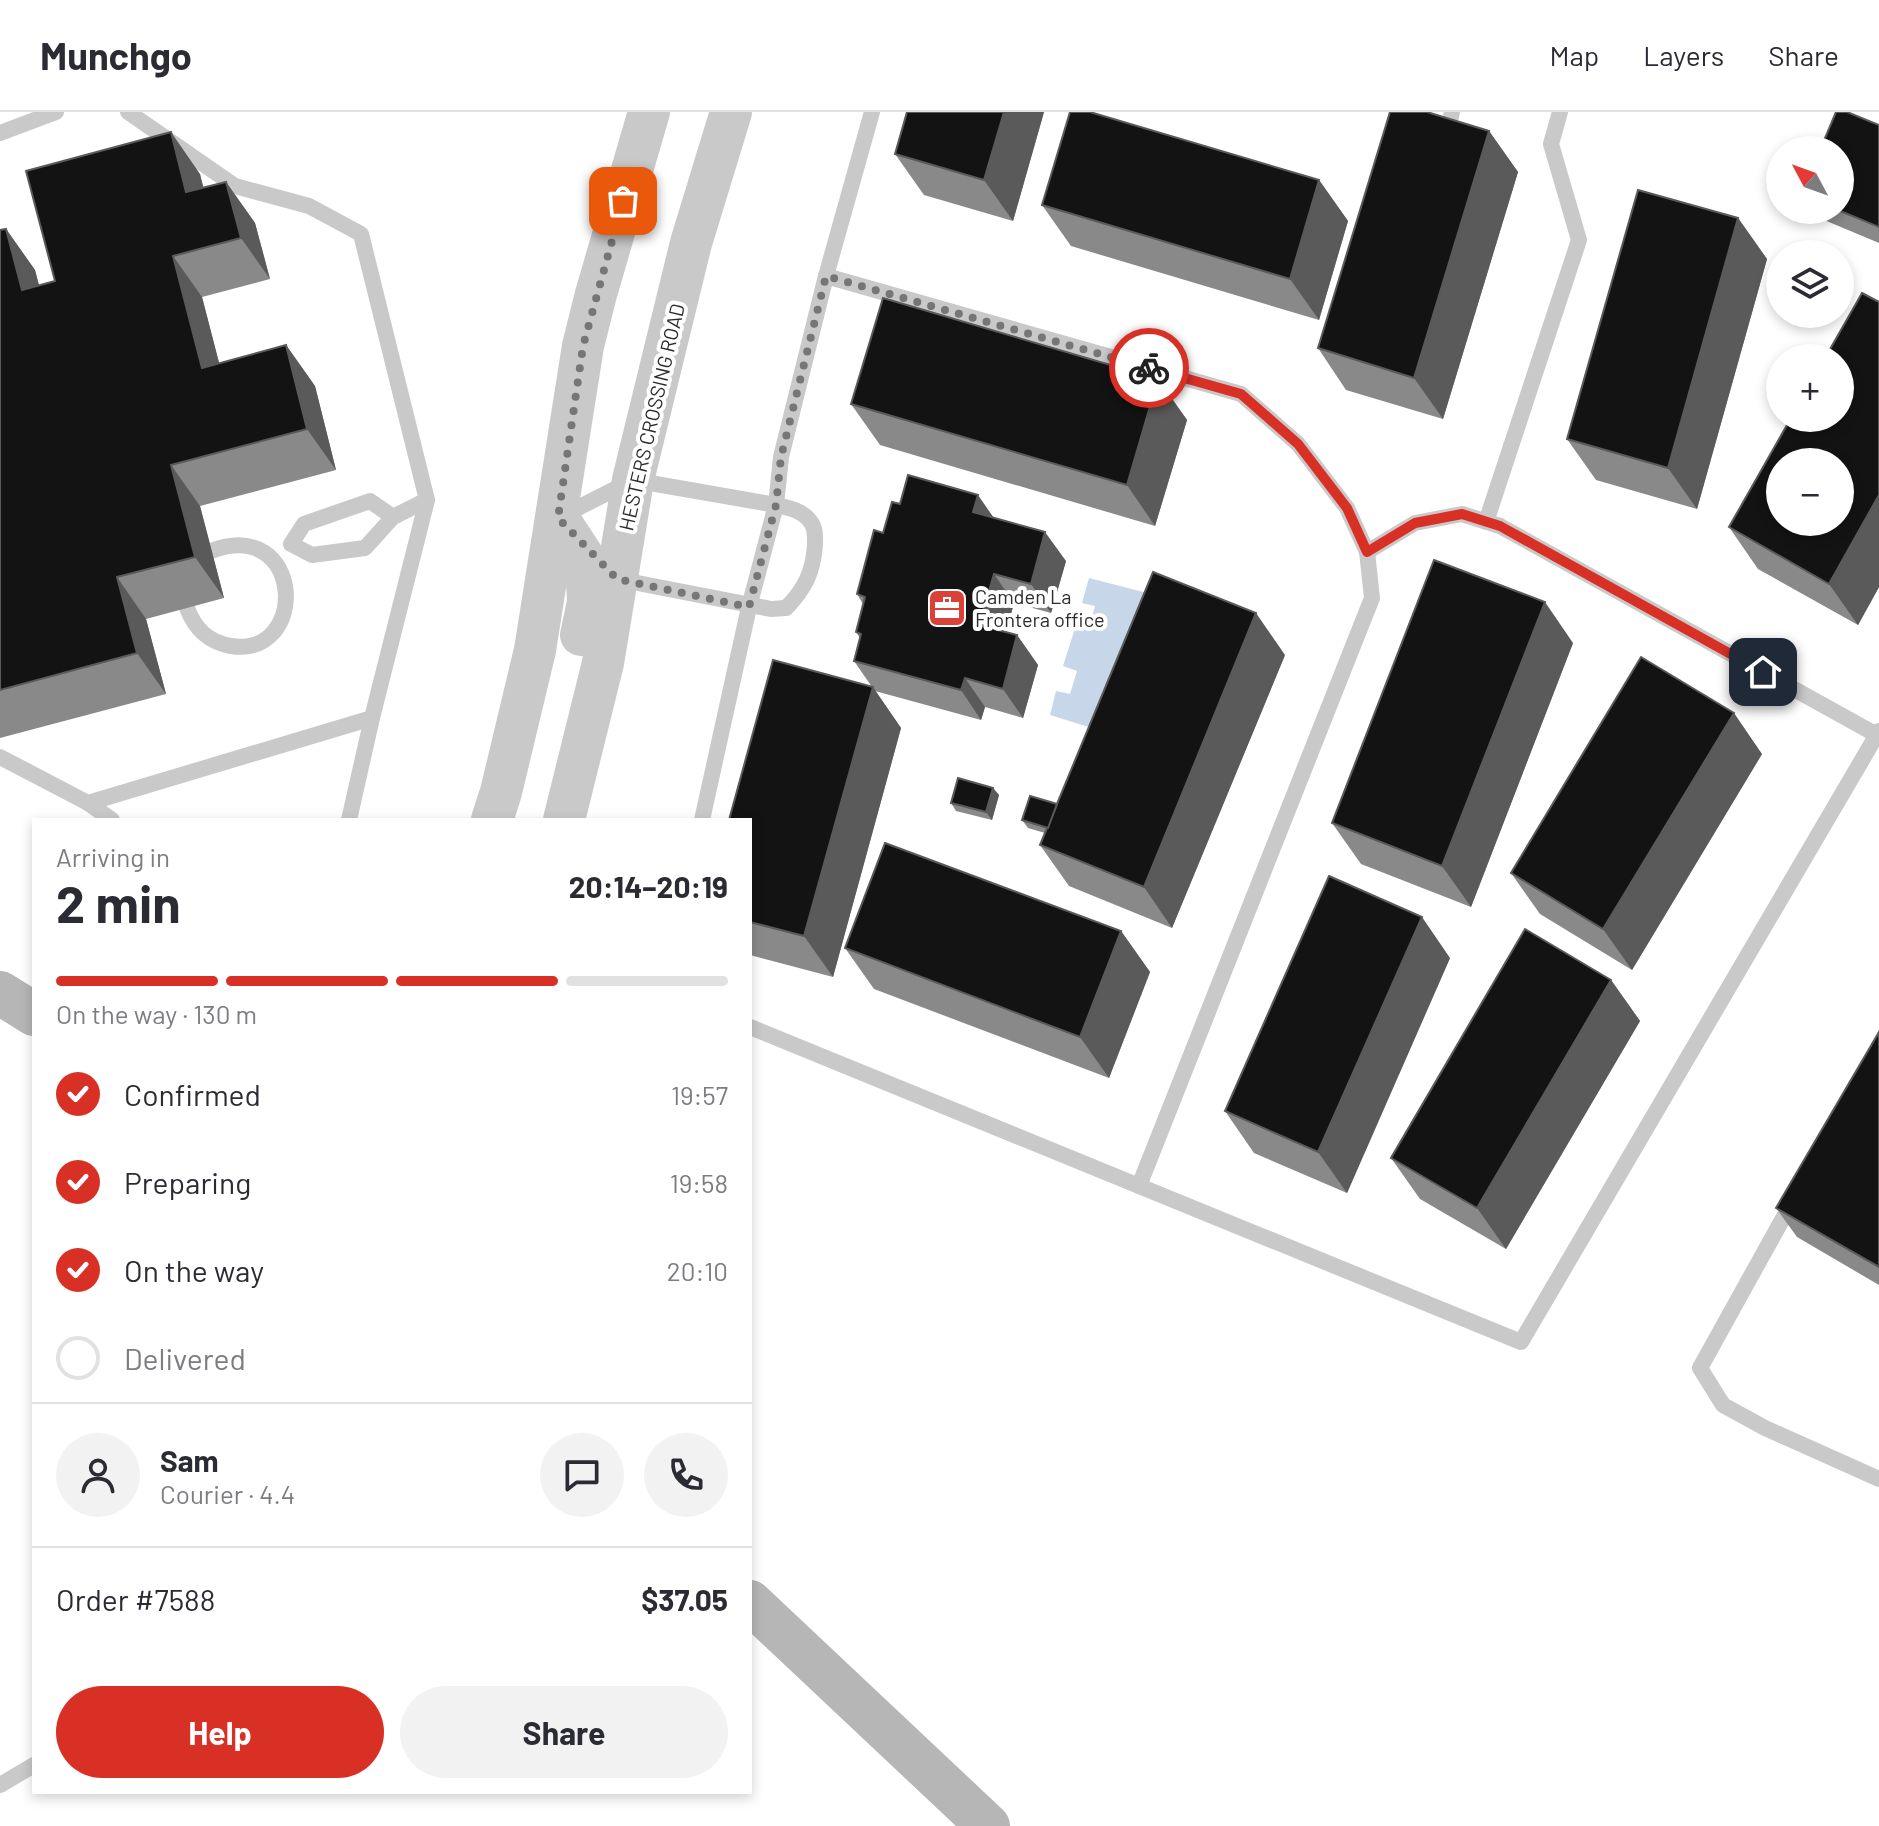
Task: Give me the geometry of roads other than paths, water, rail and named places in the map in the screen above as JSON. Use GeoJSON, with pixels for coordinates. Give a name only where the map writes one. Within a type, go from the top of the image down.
{"type":"FeatureCollection","features":[{"type":"Feature","properties":{"kind":"main road"},"geometry":{"type":"LineString","coordinates":[[0,993],[32,1013]]}},
{"type":"Feature","properties":{"kind":"main road"},"geometry":{"type":"LineString","coordinates":[[752,1604],[988,1826]]}},
{"type":"Feature","properties":{"kind":"street"},"geometry":{"type":"LineString","coordinates":[[493,818],[535,650],[583,346],[649,112]]}},
{"type":"Feature","properties":{"kind":"street","name":"HESTERS CROSSING ROAD"},"geometry":{"type":"LineString","coordinates":[[566,815],[603,663],[633,480],[691,243],[731,112]]}},
{"type":"Feature","properties":{"kind":"street"},"geometry":{"type":"LineString","coordinates":[[558,518],[586,561],[588,602],[553,762],[566,815]]}},
{"type":"Feature","properties":{"kind":"lane"},"geometry":{"type":"LineString","coordinates":[[0,133],[56,112]]}},
{"type":"Feature","properties":{"kind":"lane"},"geometry":{"type":"LineString","coordinates":[[128,112],[235,186],[309,206],[361,234],[427,500],[349,818]]}},
{"type":"Feature","properties":{"kind":"lane"},"geometry":{"type":"LineString","coordinates":[[702,818],[749,607],[776,505],[781,457],[826,276],[872,112]]}},
{"type":"Feature","properties":{"kind":"lane"},"geometry":{"type":"LineString","coordinates":[[1486,522],[1579,240],[1551,144],[1560,112]]}},
{"type":"Feature","properties":{"kind":"lane"},"geometry":{"type":"LineString","coordinates":[[826,276],[1241,394],[1298,444],[1347,508],[1367,552],[1372,598],[1139,1186]]}},
{"type":"Feature","properties":{"kind":"lane"},"geometry":{"type":"LineString","coordinates":[[633,480],[795,510],[812,523],[815,545],[809,578],[800,594],[786,608],[749,607],[617,579],[558,518],[633,480]]}},
{"type":"Feature","properties":{"kind":"lane"},"geometry":{"type":"LineString","coordinates":[[291,544],[312,555],[365,548],[393,517],[427,500]]}},
{"type":"Feature","properties":{"kind":"lane"},"geometry":{"type":"LineString","coordinates":[[273,560],[291,544],[304,524],[370,501],[393,517]]}},
{"type":"Feature","properties":{"kind":"lane"},"geometry":{"type":"LineString","coordinates":[[752,1028],[1521,1342],[1878,733],[1500,526],[1462,514],[1415,523],[1367,552]]}},
{"type":"Feature","properties":{"kind":"lane"},"geometry":{"type":"LineString","coordinates":[[187,608],[193,624],[205,636],[220,644],[237,647],[253,644],[268,636],[279,623],[286,607],[287,590],[283,574],[273,560],[260,550],[227,545],[211,551]]}},
{"type":"Feature","properties":{"kind":"lane"},"geometry":{"type":"LineString","coordinates":[[88,803],[372,718]]}},
{"type":"Feature","properties":{"kind":"lane"},"geometry":{"type":"LineString","coordinates":[[0,757],[88,803],[109,818]]}},
{"type":"Feature","properties":{"kind":"lane"},"geometry":{"type":"LineString","coordinates":[[1797,1193],[1700,1368],[1723,1405],[1765,1428],[1879,1479]]}},
{"type":"Feature","properties":{"kind":"lane"},"geometry":{"type":"LineString","coordinates":[[0,1785],[32,1766]]}},
{"type":"Feature","properties":{"kind":"water"},"geometry":{"type":"Polygon","coordinates":[[[1089,578],[1151,594],[1095,729],[1050,715],[1056,691],[1070,694],[1077,671],[1063,666],[1076,625],[1089,629],[1095,606],[1082,603],[1089,578]]]}},
{"type":"Feature","properties":{"kind":"place","name":"Camden La Frontera office"},"geometry":{"type":"Point","coordinates":[947,608]}}]}
